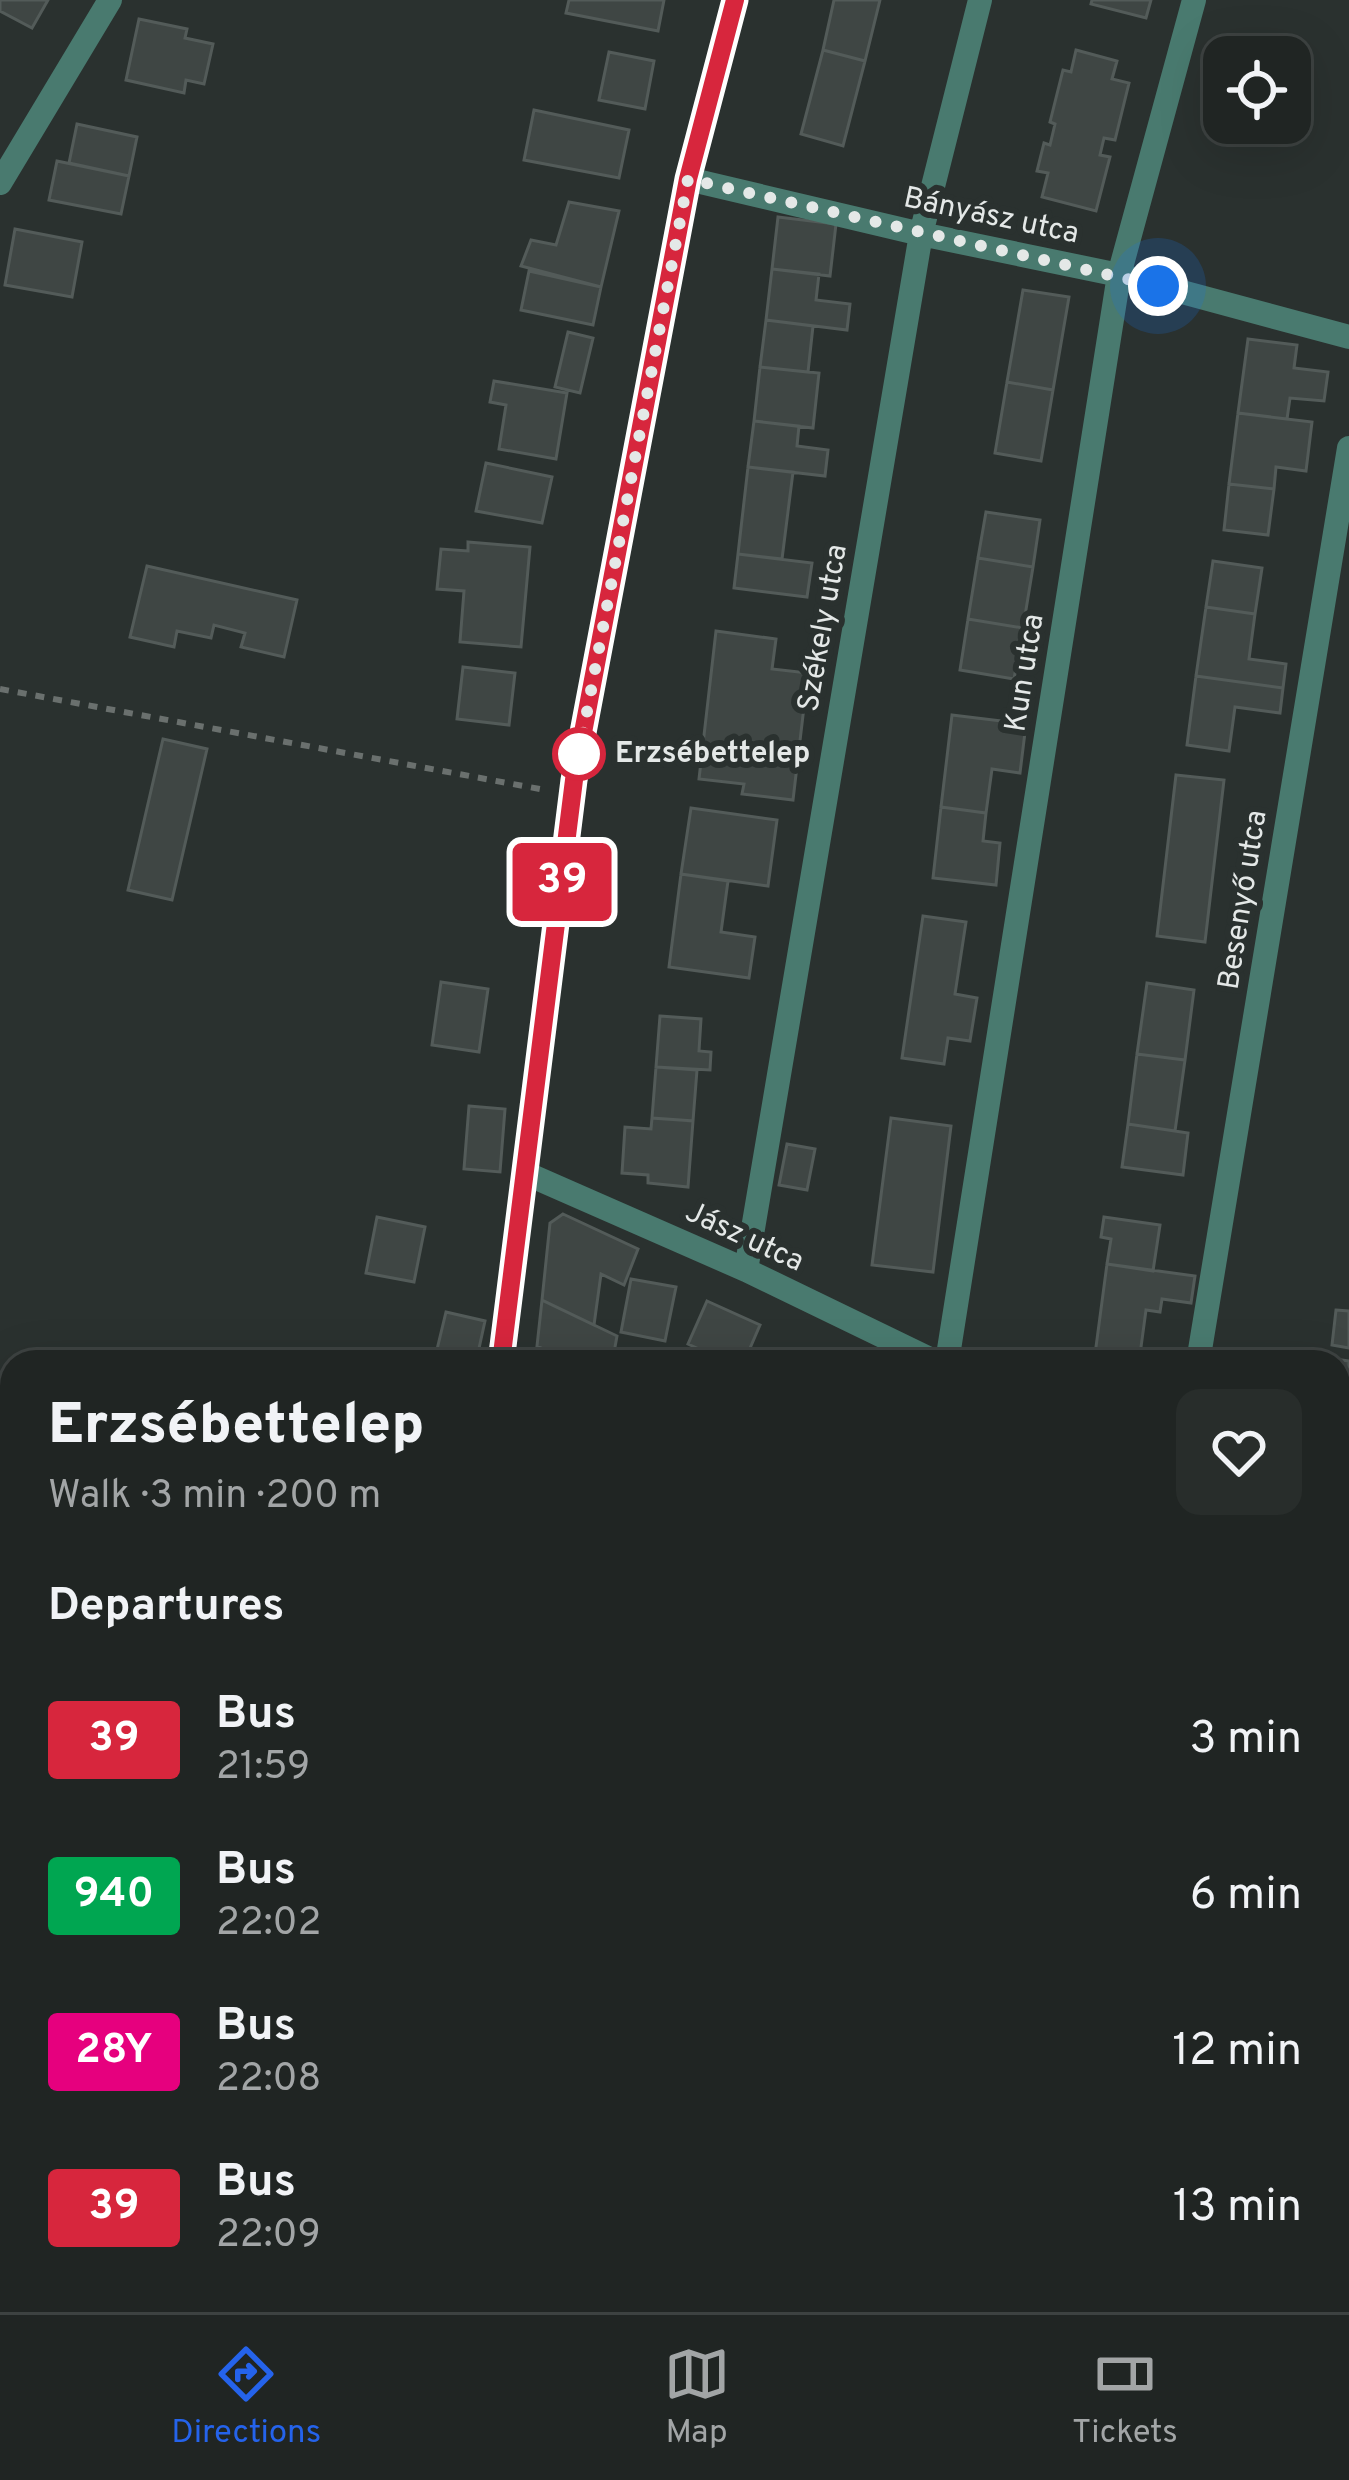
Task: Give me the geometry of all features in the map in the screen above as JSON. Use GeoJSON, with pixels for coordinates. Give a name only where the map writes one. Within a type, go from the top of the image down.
{"type":"FeatureCollection","features":[{"type":"Feature","properties":{"kind":"street"},"geometry":{"type":"LineString","coordinates":[[0,183],[110,0]]}},
{"type":"Feature","properties":{"kind":"street"},"geometry":{"type":"LineString","coordinates":[[503,1350],[573,795],[688,179],[735,0]]}},
{"type":"Feature","properties":{"kind":"street","name":"Székely utca"},"geometry":{"type":"LineString","coordinates":[[746,1270],[921,234],[980,0]]}},
{"type":"Feature","properties":{"kind":"street","name":"Kun utca"},"geometry":{"type":"LineString","coordinates":[[949,1350],[1119,275],[1195,0]]}},
{"type":"Feature","properties":{"kind":"street","name":"Bányász utca"},"geometry":{"type":"LineString","coordinates":[[688,179],[1119,275],[1349,337]]}},
{"type":"Feature","properties":{"kind":"street","name":"Besenyő utca"},"geometry":{"type":"LineString","coordinates":[[1200,1350],[1349,448]]}},
{"type":"Feature","properties":{"kind":"street","name":"Jász utca"},"geometry":{"type":"LineString","coordinates":[[525,1173],[746,1270],[911,1350]]}},
{"type":"Feature","properties":{"kind":"path"},"geometry":{"type":"LineString","coordinates":[[0,689],[573,795]]}},
{"type":"Feature","properties":{"kind":"building"},"geometry":{"type":"Polygon","coordinates":[[[0,0],[48,0],[32,28],[0,11],[0,0]]]}},
{"type":"Feature","properties":{"kind":"building"},"geometry":{"type":"Polygon","coordinates":[[[569,0],[664,0],[658,31],[566,13],[569,0]]]}},
{"type":"Feature","properties":{"kind":"building"},"geometry":{"type":"Polygon","coordinates":[[[834,0],[880,0],[865,61],[823,50],[834,0]]]}},
{"type":"Feature","properties":{"kind":"building"},"geometry":{"type":"Polygon","coordinates":[[[1092,0],[1151,0],[1146,18],[1091,4],[1092,0]]]}},
{"type":"Feature","properties":{"kind":"building"},"geometry":{"type":"Polygon","coordinates":[[[139,19],[187,29],[185,38],[213,44],[204,84],[186,80],[184,93],[126,80],[139,19]]]}},
{"type":"Feature","properties":{"kind":"building"},"geometry":{"type":"Polygon","coordinates":[[[823,50],[865,61],[843,146],[801,134],[823,50]]]}},
{"type":"Feature","properties":{"kind":"building"},"geometry":{"type":"Polygon","coordinates":[[[1076,50],[1117,61],[1112,79],[1129,83],[1115,140],[1104,138],[1100,155],[1110,157],[1096,211],[1042,197],[1048,173],[1037,171],[1044,143],[1050,145],[1055,124],[1050,122],[1063,70],[1071,72],[1076,50]]]}},
{"type":"Feature","properties":{"kind":"building"},"geometry":{"type":"Polygon","coordinates":[[[609,52],[654,61],[645,109],[599,100],[609,52]]]}},
{"type":"Feature","properties":{"kind":"building"},"geometry":{"type":"Polygon","coordinates":[[[534,110],[629,130],[619,178],[524,160],[534,110]]]}},
{"type":"Feature","properties":{"kind":"building"},"geometry":{"type":"Polygon","coordinates":[[[77,124],[137,137],[129,176],[69,163],[77,124]]]}},
{"type":"Feature","properties":{"kind":"building"},"geometry":{"type":"Polygon","coordinates":[[[57,161],[129,176],[121,214],[49,200],[57,161]]]}},
{"type":"Feature","properties":{"kind":"building"},"geometry":{"type":"Polygon","coordinates":[[[569,202],[619,211],[601,287],[521,266],[531,240],[556,245],[569,202]]]}},
{"type":"Feature","properties":{"kind":"building"},"geometry":{"type":"Polygon","coordinates":[[[778,217],[836,224],[830,276],[772,269],[778,217]]]}},
{"type":"Feature","properties":{"kind":"building"},"geometry":{"type":"Polygon","coordinates":[[[15,229],[82,242],[72,297],[5,285],[15,229]]]}},
{"type":"Feature","properties":{"kind":"building"},"geometry":{"type":"Polygon","coordinates":[[[772,269],[819,274],[816,300],[850,304],[847,330],[766,320],[772,269]]]}},
{"type":"Feature","properties":{"kind":"building"},"geometry":{"type":"Polygon","coordinates":[[[529,271],[601,287],[593,325],[521,310],[529,271]]]}},
{"type":"Feature","properties":{"kind":"building"},"geometry":{"type":"Polygon","coordinates":[[[1023,290],[1069,297],[1053,390],[1007,382],[1023,290]]]}},
{"type":"Feature","properties":{"kind":"building"},"geometry":{"type":"Polygon","coordinates":[[[766,320],[813,326],[808,372],[760,367],[766,320]]]}},
{"type":"Feature","properties":{"kind":"building"},"geometry":{"type":"Polygon","coordinates":[[[568,332],[593,338],[580,393],[555,387],[568,332]]]}},
{"type":"Feature","properties":{"kind":"building"},"geometry":{"type":"Polygon","coordinates":[[[1248,339],[1297,345],[1294,368],[1328,372],[1324,401],[1290,398],[1287,419],[1238,413],[1248,339]]]}},
{"type":"Feature","properties":{"kind":"building"},"geometry":{"type":"Polygon","coordinates":[[[760,367],[819,373],[813,428],[754,421],[760,367]]]}},
{"type":"Feature","properties":{"kind":"building"},"geometry":{"type":"Polygon","coordinates":[[[494,381],[567,393],[556,459],[499,449],[506,405],[490,402],[494,381]]]}},
{"type":"Feature","properties":{"kind":"building"},"geometry":{"type":"Polygon","coordinates":[[[1007,382],[1053,390],[1041,461],[995,453],[1007,382]]]}},
{"type":"Feature","properties":{"kind":"building"},"geometry":{"type":"Polygon","coordinates":[[[1238,413],[1312,422],[1306,471],[1276,467],[1274,489],[1229,484],[1238,413]]]}},
{"type":"Feature","properties":{"kind":"building"},"geometry":{"type":"Polygon","coordinates":[[[754,421],[799,426],[797,446],[828,450],[825,476],[748,467],[754,421]]]}},
{"type":"Feature","properties":{"kind":"building"},"geometry":{"type":"Polygon","coordinates":[[[486,463],[552,477],[542,523],[476,511],[486,463]]]}},
{"type":"Feature","properties":{"kind":"building"},"geometry":{"type":"Polygon","coordinates":[[[748,467],[793,472],[782,559],[738,554],[748,467]]]}},
{"type":"Feature","properties":{"kind":"building"},"geometry":{"type":"Polygon","coordinates":[[[1229,484],[1274,489],[1268,535],[1224,530],[1229,484]]]}},
{"type":"Feature","properties":{"kind":"building"},"geometry":{"type":"Polygon","coordinates":[[[986,512],[1040,520],[1033,567],[978,558],[986,512]]]}},
{"type":"Feature","properties":{"kind":"building"},"geometry":{"type":"Polygon","coordinates":[[[468,542],[530,547],[521,647],[460,642],[464,591],[437,589],[441,549],[468,551],[468,542]]]}},
{"type":"Feature","properties":{"kind":"building"},"geometry":{"type":"Polygon","coordinates":[[[738,554],[812,563],[807,597],[734,588],[738,554]]]}},
{"type":"Feature","properties":{"kind":"building"},"geometry":{"type":"Polygon","coordinates":[[[978,558],[1033,567],[1023,628],[968,619],[978,558]]]}},
{"type":"Feature","properties":{"kind":"building"},"geometry":{"type":"Polygon","coordinates":[[[1213,561],[1262,568],[1255,614],[1206,607],[1213,561]]]}},
{"type":"Feature","properties":{"kind":"building"},"geometry":{"type":"Polygon","coordinates":[[[147,566],[297,600],[284,657],[241,647],[245,633],[214,625],[211,638],[177,631],[174,647],[130,637],[147,566]]]}},
{"type":"Feature","properties":{"kind":"building"},"geometry":{"type":"Polygon","coordinates":[[[1206,607],[1255,614],[1249,659],[1286,664],[1283,688],[1196,676],[1206,607]]]}},
{"type":"Feature","properties":{"kind":"building"},"geometry":{"type":"Polygon","coordinates":[[[968,619],[1023,628],[1014,679],[960,670],[968,619]]]}},
{"type":"Feature","properties":{"kind":"building"},"geometry":{"type":"Polygon","coordinates":[[[716,631],[776,639],[772,669],[808,673],[793,800],[742,794],[744,784],[699,779],[716,631]]]}},
{"type":"Feature","properties":{"kind":"building"},"geometry":{"type":"Polygon","coordinates":[[[463,667],[515,673],[509,725],[457,719],[463,667]]]}},
{"type":"Feature","properties":{"kind":"building"},"geometry":{"type":"Polygon","coordinates":[[[1196,676],[1283,688],[1280,713],[1235,707],[1229,751],[1187,745],[1196,676]]]}},
{"type":"Feature","properties":{"kind":"building"},"geometry":{"type":"Polygon","coordinates":[[[952,715],[1026,724],[1020,773],[992,769],[986,813],[941,807],[952,715]]]}},
{"type":"Feature","properties":{"kind":"building"},"geometry":{"type":"Polygon","coordinates":[[[163,739],[207,749],[172,900],[128,890],[163,739]]]}},
{"type":"Feature","properties":{"kind":"building"},"geometry":{"type":"Polygon","coordinates":[[[1176,775],[1224,780],[1205,942],[1157,936],[1176,775]]]}},
{"type":"Feature","properties":{"kind":"building"},"geometry":{"type":"Polygon","coordinates":[[[941,807],[986,813],[983,841],[1000,843],[996,885],[933,878],[941,807]]]}},
{"type":"Feature","properties":{"kind":"building"},"geometry":{"type":"Polygon","coordinates":[[[691,808],[777,820],[768,886],[681,874],[691,808]]]}},
{"type":"Feature","properties":{"kind":"building"},"geometry":{"type":"Polygon","coordinates":[[[681,874],[728,881],[721,932],[755,937],[749,978],[669,967],[681,874]]]}},
{"type":"Feature","properties":{"kind":"building"},"geometry":{"type":"Polygon","coordinates":[[[923,916],[966,922],[955,994],[977,998],[970,1041],[948,1038],[944,1064],[902,1058],[923,916]]]}},
{"type":"Feature","properties":{"kind":"building"},"geometry":{"type":"Polygon","coordinates":[[[441,982],[488,989],[479,1052],[432,1045],[441,982]]]}},
{"type":"Feature","properties":{"kind":"building"},"geometry":{"type":"Polygon","coordinates":[[[1147,983],[1194,990],[1185,1060],[1137,1054],[1147,983]]]}},
{"type":"Feature","properties":{"kind":"building"},"geometry":{"type":"Polygon","coordinates":[[[660,1016],[701,1019],[699,1051],[711,1052],[710,1070],[656,1067],[660,1016]]]}},
{"type":"Feature","properties":{"kind":"building"},"geometry":{"type":"Polygon","coordinates":[[[1137,1054],[1185,1060],[1175,1131],[1128,1124],[1137,1054]]]}},
{"type":"Feature","properties":{"kind":"building"},"geometry":{"type":"Polygon","coordinates":[[[656,1067],[697,1070],[693,1121],[652,1118],[656,1067]]]}},
{"type":"Feature","properties":{"kind":"building"},"geometry":{"type":"Polygon","coordinates":[[[469,1106],[505,1109],[500,1172],[464,1169],[469,1106]]]}},
{"type":"Feature","properties":{"kind":"building"},"geometry":{"type":"Polygon","coordinates":[[[652,1118],[693,1121],[688,1187],[648,1183],[648,1175],[622,1173],[625,1127],[651,1129],[652,1118]]]}},
{"type":"Feature","properties":{"kind":"building"},"geometry":{"type":"Polygon","coordinates":[[[891,1118],[951,1126],[933,1272],[872,1265],[891,1118]]]}},
{"type":"Feature","properties":{"kind":"building"},"geometry":{"type":"Polygon","coordinates":[[[1128,1124],[1188,1133],[1183,1175],[1122,1167],[1128,1124]]]}},
{"type":"Feature","properties":{"kind":"building"},"geometry":{"type":"Polygon","coordinates":[[[787,1144],[815,1149],[807,1190],[779,1185],[787,1144]]]}},
{"type":"Feature","properties":{"kind":"building"},"geometry":{"type":"Polygon","coordinates":[[[563,1214],[638,1249],[624,1285],[601,1274],[594,1325],[542,1300],[550,1223],[563,1214]]]}},
{"type":"Feature","properties":{"kind":"building"},"geometry":{"type":"Polygon","coordinates":[[[377,1217],[425,1227],[414,1282],[366,1273],[377,1217]]]}},
{"type":"Feature","properties":{"kind":"building"},"geometry":{"type":"Polygon","coordinates":[[[1104,1217],[1160,1225],[1153,1271],[1107,1264],[1111,1239],[1101,1237],[1104,1217]]]}},
{"type":"Feature","properties":{"kind":"building"},"geometry":{"type":"Polygon","coordinates":[[[1107,1264],[1195,1276],[1191,1303],[1162,1299],[1160,1312],[1146,1310],[1141,1350],[1096,1350],[1107,1264]]]}},
{"type":"Feature","properties":{"kind":"building"},"geometry":{"type":"Polygon","coordinates":[[[631,1279],[676,1287],[665,1341],[621,1332],[631,1279]]]}},
{"type":"Feature","properties":{"kind":"building"},"geometry":{"type":"Polygon","coordinates":[[[542,1300],[617,1336],[614,1350],[537,1346],[542,1300]]]}},
{"type":"Feature","properties":{"kind":"building"},"geometry":{"type":"Polygon","coordinates":[[[707,1301],[760,1325],[749,1350],[701,1350],[688,1344],[707,1301]]]}},
{"type":"Feature","properties":{"kind":"building"},"geometry":{"type":"Polygon","coordinates":[[[1336,1310],[1349,1311],[1349,1348],[1332,1345],[1336,1310]]]}},
{"type":"Feature","properties":{"kind":"building"},"geometry":{"type":"Polygon","coordinates":[[[446,1312],[485,1321],[479,1350],[437,1350],[446,1312]]]}},
{"type":"Feature","properties":{"kind":"bus line","name":"39"},"geometry":{"type":"LineString","coordinates":[[503,1350],[574,780],[688,179],[735,0]]}},
{"type":"Feature","properties":{"kind":"place","name":"Erzsébettelep"},"geometry":{"type":"Point","coordinates":[579,754]}},
{"type":"Feature","properties":{"kind":"route"},"geometry":{"type":"LineString","coordinates":[[579,754],[688,179],[1158,286]]}}]}
